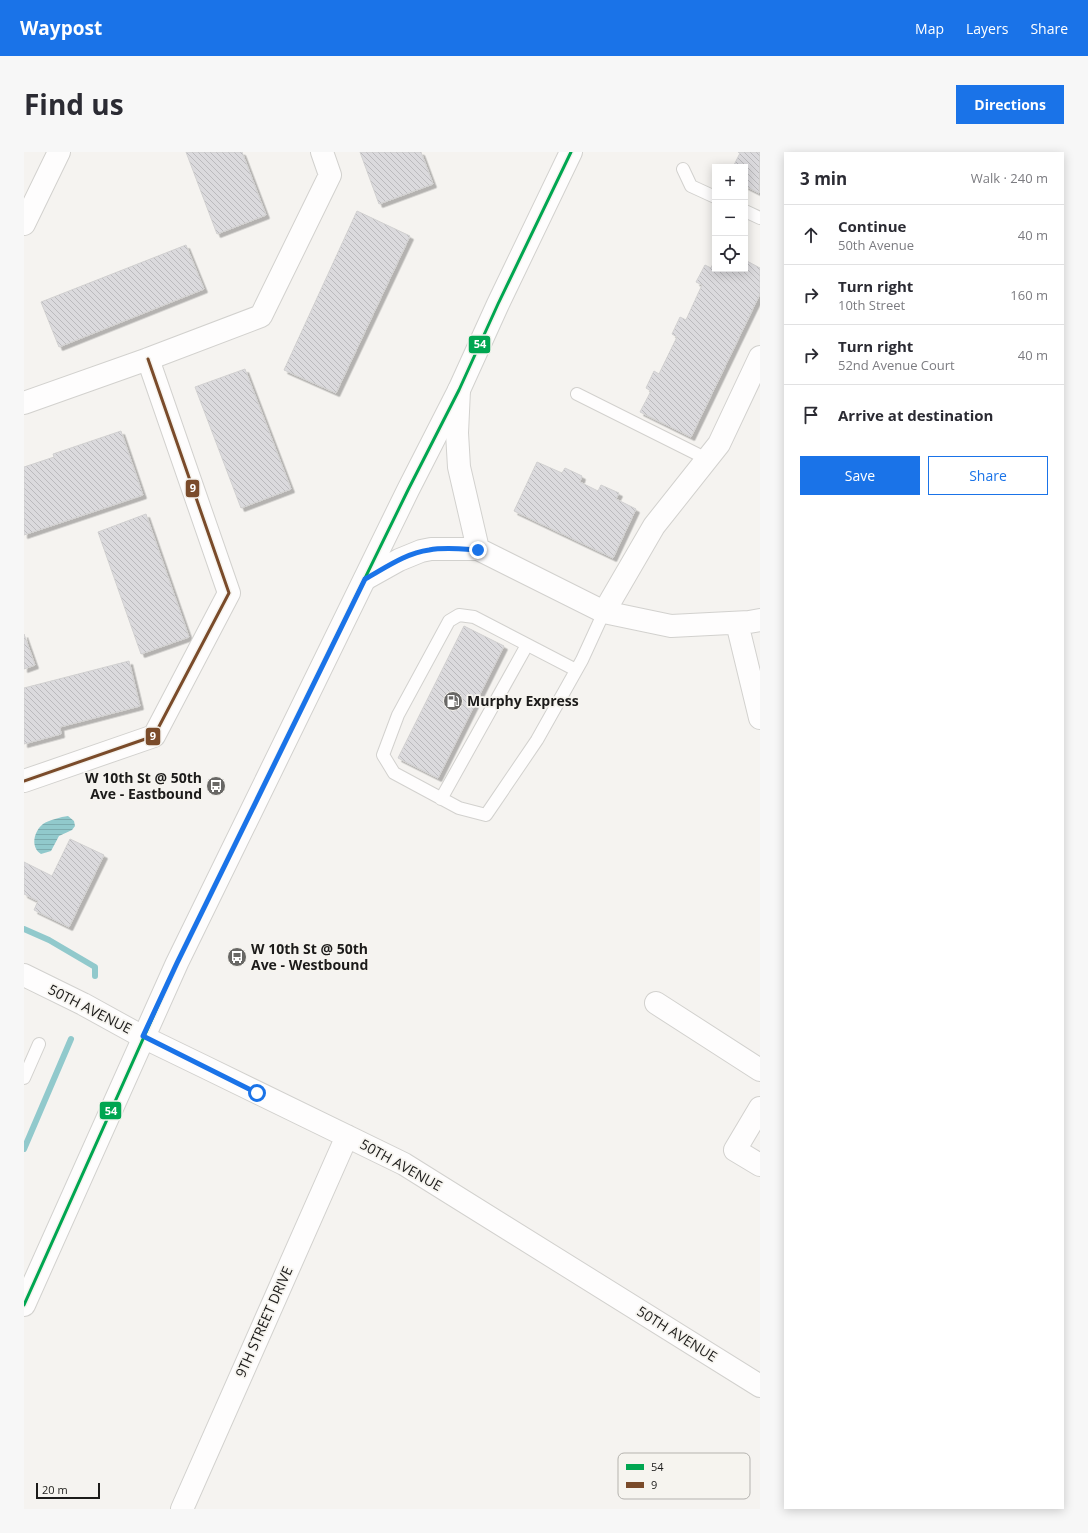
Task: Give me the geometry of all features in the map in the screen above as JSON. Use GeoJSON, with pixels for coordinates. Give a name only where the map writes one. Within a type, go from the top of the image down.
{"type":"FeatureCollection","features":[{"type":"Feature","properties":{"kind":"street"},"geometry":{"type":"LineString","coordinates":[[24,224],[31,192],[59,152]]}},
{"type":"Feature","properties":{"kind":"street"},"geometry":{"type":"LineString","coordinates":[[24,403],[148,359],[261,316],[330,176],[322,152]]}},
{"type":"Feature","properties":{"kind":"street"},"geometry":{"type":"LineString","coordinates":[[24,1305],[143,1036],[177,963],[408,490],[459,390],[498,304],[571,152]]}},
{"type":"Feature","properties":{"kind":"street"},"geometry":{"type":"LineString","coordinates":[[604,612],[654,526],[719,444],[760,357]]}},
{"type":"Feature","properties":{"kind":"street"},"geometry":{"type":"LineString","coordinates":[[24,781],[154,736],[229,594],[148,359]]}},
{"type":"Feature","properties":{"kind":"street"},"geometry":{"type":"LineString","coordinates":[[459,390],[457,432],[459,467],[478,550]]}},
{"type":"Feature","properties":{"kind":"street"},"geometry":{"type":"LineString","coordinates":[[365,579],[399,560],[421,551],[430,549],[478,550],[604,612],[671,626],[737,623],[760,620]]}},
{"type":"Feature","properties":{"kind":"street"},"geometry":{"type":"LineString","coordinates":[[737,623],[760,718]]}},
{"type":"Feature","properties":{"kind":"street","name":"50TH AVENUE"},"geometry":{"type":"LineString","coordinates":[[24,975],[143,1036],[404,1164],[760,1386]]}},
{"type":"Feature","properties":{"kind":"street"},"geometry":{"type":"LineString","coordinates":[[656,1003],[760,1070]]}},
{"type":"Feature","properties":{"kind":"street"},"geometry":{"type":"LineString","coordinates":[[760,1108],[735,1150],[760,1166]]}},
{"type":"Feature","properties":{"kind":"street","name":"9TH STREET DRIVE"},"geometry":{"type":"LineString","coordinates":[[182,1509],[347,1136]]}},
{"type":"Feature","properties":{"kind":"lane"},"geometry":{"type":"LineString","coordinates":[[683,169],[691,186],[712,196]]}},
{"type":"Feature","properties":{"kind":"lane"},"geometry":{"type":"LineString","coordinates":[[748,212],[760,218]]}},
{"type":"Feature","properties":{"kind":"lane"},"geometry":{"type":"LineString","coordinates":[[577,394],[707,458]]}},
{"type":"Feature","properties":{"kind":"lane"},"geometry":{"type":"LineString","coordinates":[[576,670],[474,617],[459,615],[449,621],[398,715],[383,755],[394,773],[459,808],[486,815],[537,740],[576,670],[604,612]]}},
{"type":"Feature","properties":{"kind":"lane"},"geometry":{"type":"LineString","coordinates":[[441,799],[527,644]]}},
{"type":"Feature","properties":{"kind":"lane"},"geometry":{"type":"LineString","coordinates":[[24,1078],[39,1044]]}},
{"type":"Feature","properties":{"kind":"water"},"geometry":{"type":"Polygon","coordinates":[[[68,816],[74,821],[75,826],[72,830],[59,836],[51,851],[41,854],[35,847],[34,843],[37,831],[48,821],[68,816]]]}},
{"type":"Feature","properties":{"kind":"building"},"geometry":{"type":"Polygon","coordinates":[[[186,152],[242,152],[266,215],[217,234],[186,152]]]}},
{"type":"Feature","properties":{"kind":"building"},"geometry":{"type":"Polygon","coordinates":[[[360,152],[421,152],[433,184],[379,204],[360,152]]]}},
{"type":"Feature","properties":{"kind":"building"},"geometry":{"type":"Polygon","coordinates":[[[738,152],[760,152],[759,193],[748,188],[748,164],[734,164],[740,153],[738,152]]]}},
{"type":"Feature","properties":{"kind":"building"},"geometry":{"type":"Polygon","coordinates":[[[357,211],[410,236],[336,393],[284,370],[357,211]]]}},
{"type":"Feature","properties":{"kind":"building"},"geometry":{"type":"Polygon","coordinates":[[[186,245],[204,289],[59,347],[41,302],[186,245]]]}},
{"type":"Feature","properties":{"kind":"building"},"geometry":{"type":"Polygon","coordinates":[[[748,262],[760,268],[760,294],[691,437],[640,412],[651,391],[646,388],[654,371],[659,374],[677,337],[672,334],[680,317],[686,320],[702,285],[696,282],[705,265],[711,268],[712,266],[712,272],[748,272],[748,262]]]}},
{"type":"Feature","properties":{"kind":"building"},"geometry":{"type":"Polygon","coordinates":[[[245,369],[291,489],[241,508],[195,387],[245,369]]]}},
{"type":"Feature","properties":{"kind":"building"},"geometry":{"type":"Polygon","coordinates":[[[121,431],[143,495],[24,535],[24,467],[54,457],[53,454],[121,431]]]}},
{"type":"Feature","properties":{"kind":"building"},"geometry":{"type":"Polygon","coordinates":[[[537,462],[562,473],[565,468],[582,476],[580,482],[598,491],[601,485],[619,493],[616,499],[636,509],[613,558],[514,511],[537,462]]]}},
{"type":"Feature","properties":{"kind":"building"},"geometry":{"type":"Polygon","coordinates":[[[146,514],[189,637],[141,654],[98,532],[146,514]]]}},
{"type":"Feature","properties":{"kind":"building"},"geometry":{"type":"Polygon","coordinates":[[[464,626],[504,646],[438,778],[398,758],[464,626]]]}},
{"type":"Feature","properties":{"kind":"building"},"geometry":{"type":"Polygon","coordinates":[[[24,634],[35,665],[24,669],[24,634]]]}},
{"type":"Feature","properties":{"kind":"building"},"geometry":{"type":"Polygon","coordinates":[[[129,661],[140,706],[60,727],[61,734],[24,744],[24,688],[129,661]]]}},
{"type":"Feature","properties":{"kind":"building"},"geometry":{"type":"Polygon","coordinates":[[[70,839],[104,855],[69,927],[34,910],[38,901],[24,894],[24,862],[52,876],[70,839]]]}},
{"type":"Feature","properties":{"kind":"waterway"},"geometry":{"type":"LineString","coordinates":[[24,929],[49,940],[95,967],[95,976]]}},
{"type":"Feature","properties":{"kind":"waterway"},"geometry":{"type":"LineString","coordinates":[[24,1149],[71,1039]]}},
{"type":"Feature","properties":{"kind":"transit line","name":"54"},"geometry":{"type":"LineString","coordinates":[[24,1305],[177,963],[408,490],[459,390],[498,304],[571,152]]}},
{"type":"Feature","properties":{"kind":"transit line","name":"9"},"geometry":{"type":"LineString","coordinates":[[24,781],[154,736],[229,593],[148,359]]}},
{"type":"Feature","properties":{"kind":"place","name":"Murphy Express"},"geometry":{"type":"Point","coordinates":[453,701]}},
{"type":"Feature","properties":{"kind":"place","name":"W 10th St @ 50th Ave - Eastbound"},"geometry":{"type":"Point","coordinates":[216,786]}},
{"type":"Feature","properties":{"kind":"place","name":"W 10th St @ 50th Ave - Westbound"},"geometry":{"type":"Point","coordinates":[237,957]}},
{"type":"Feature","properties":{"kind":"route"},"geometry":{"type":"LineString","coordinates":[[257,1093],[143,1036],[177,963],[365,579],[399,560],[421,551],[430,549],[478,550]]}}]}
